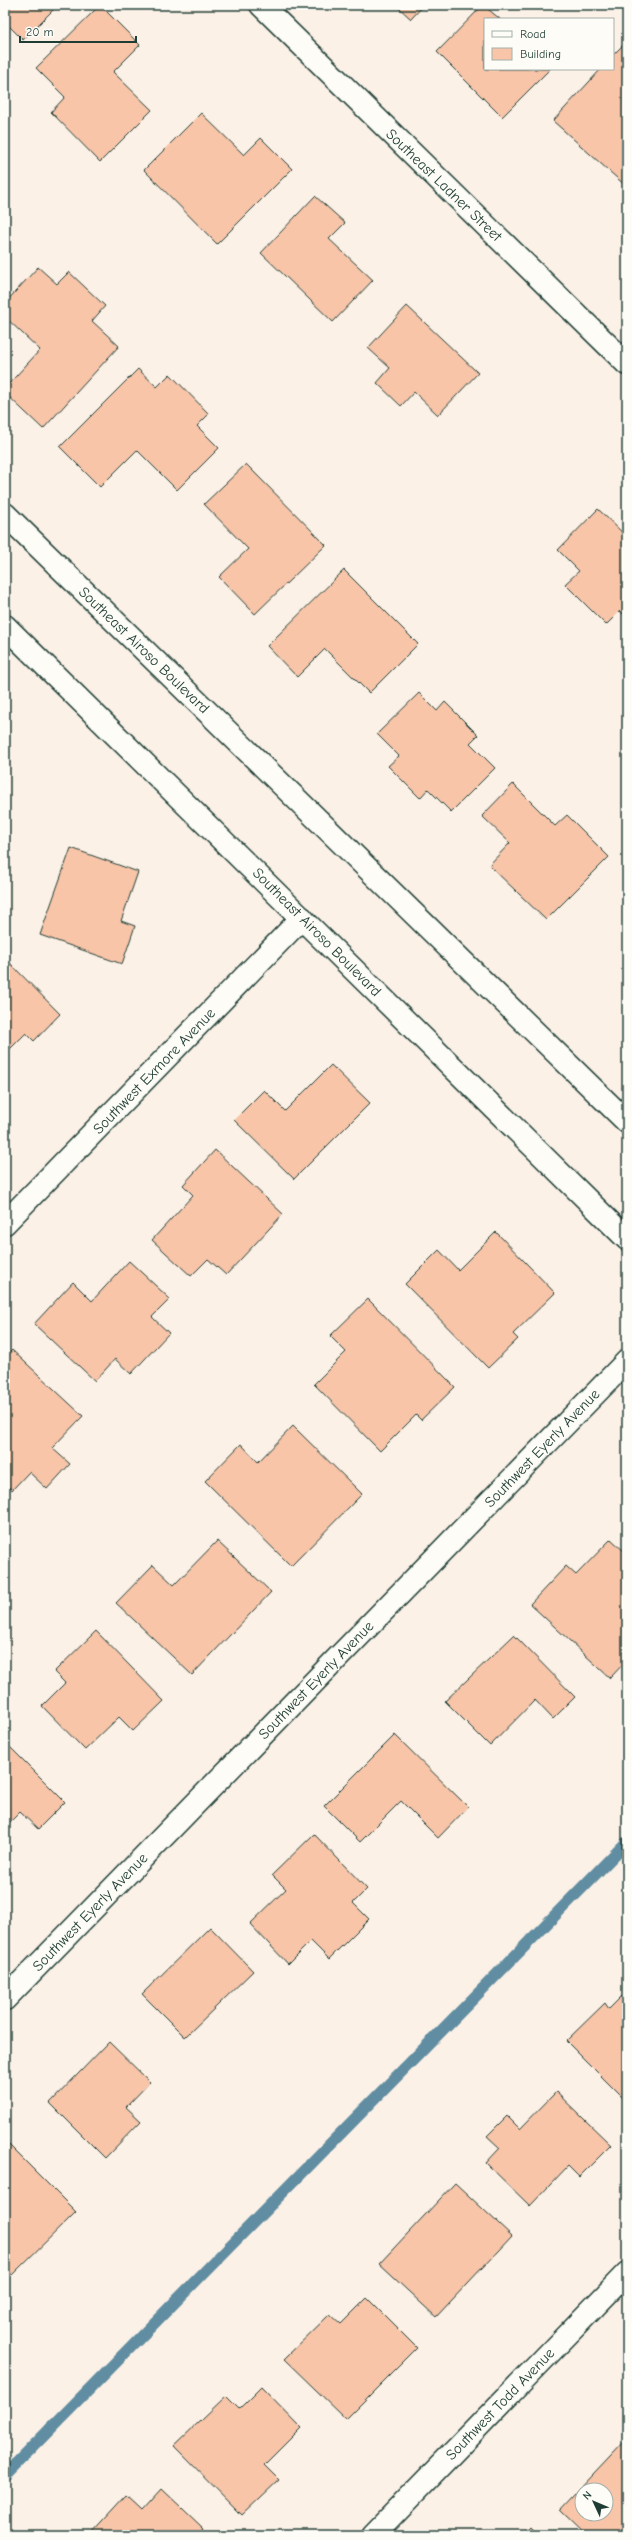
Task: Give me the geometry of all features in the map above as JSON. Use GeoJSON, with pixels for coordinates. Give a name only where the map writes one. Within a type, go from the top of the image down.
{"type":"FeatureCollection","features":[{"type":"Feature","properties":{"kind":"street","name":"Southeast Ladner Street"},"geometry":{"type":"LineString","coordinates":[[260,5],[627,364]]}},
{"type":"Feature","properties":{"kind":"street","name":"Southeast Airoso Boulevard"},"geometry":{"type":"LineString","coordinates":[[5,514],[627,1122]]}},
{"type":"Feature","properties":{"kind":"street","name":"Southeast Airoso Boulevard"},"geometry":{"type":"LineString","coordinates":[[5,626],[627,1239]]}},
{"type":"Feature","properties":{"kind":"street","name":"Southwest Exmore Avenue"},"geometry":{"type":"LineString","coordinates":[[5,1223],[302,918]]}},
{"type":"Feature","properties":{"kind":"street","name":"Southwest Eyerly Avenue"},"geometry":{"type":"LineString","coordinates":[[5,1999],[627,1362]]}},
{"type":"Feature","properties":{"kind":"street","name":"Southwest Todd Avenue"},"geometry":{"type":"LineString","coordinates":[[373,2535],[627,2274]]}},
{"type":"Feature","properties":{"kind":"building"},"geometry":{"type":"Polygon","coordinates":[[[5,5],[58,5],[23,40],[5,22],[5,5]]]}},
{"type":"Feature","properties":{"kind":"building"},"geometry":{"type":"Polygon","coordinates":[[[100,5],[140,45],[113,72],[152,110],[100,162],[51,112],[65,97],[36,68],[100,5]]]}},
{"type":"Feature","properties":{"kind":"building"},"geometry":{"type":"Polygon","coordinates":[[[396,5],[424,5],[411,19],[396,5]]]}},
{"type":"Feature","properties":{"kind":"building"},"geometry":{"type":"Polygon","coordinates":[[[483,5],[499,18],[484,18],[484,70],[549,70],[502,117],[437,52],[483,5]]]}},
{"type":"Feature","properties":{"kind":"building"},"geometry":{"type":"Polygon","coordinates":[[[627,41],[627,187],[553,121],[600,70],[614,70],[614,54],[627,41]]]}},
{"type":"Feature","properties":{"kind":"building"},"geometry":{"type":"Polygon","coordinates":[[[201,113],[244,155],[261,138],[292,169],[217,244],[144,170],[201,113]]]}},
{"type":"Feature","properties":{"kind":"building"},"geometry":{"type":"Polygon","coordinates":[[[315,196],[345,223],[329,239],[373,280],[333,322],[261,253],[315,196]]]}},
{"type":"Feature","properties":{"kind":"building"},"geometry":{"type":"Polygon","coordinates":[[[38,267],[57,284],[69,272],[105,306],[92,321],[119,346],[43,429],[5,393],[5,388],[40,350],[5,317],[5,303],[38,267]]]}},
{"type":"Feature","properties":{"kind":"building"},"geometry":{"type":"Polygon","coordinates":[[[407,306],[478,373],[438,415],[414,392],[401,406],[377,383],[390,368],[368,348],[407,306]]]}},
{"type":"Feature","properties":{"kind":"building"},"geometry":{"type":"Polygon","coordinates":[[[138,369],[157,387],[170,374],[209,414],[197,426],[219,448],[177,490],[137,450],[100,487],[60,447],[138,369]]]}},
{"type":"Feature","properties":{"kind":"building"},"geometry":{"type":"Polygon","coordinates":[[[246,464],[326,545],[255,614],[219,577],[248,549],[204,504],[246,464]]]}},
{"type":"Feature","properties":{"kind":"building"},"geometry":{"type":"Polygon","coordinates":[[[598,509],[627,537],[627,618],[620,611],[606,625],[565,584],[579,571],[558,550],[598,509]]]}},
{"type":"Feature","properties":{"kind":"building"},"geometry":{"type":"Polygon","coordinates":[[[344,570],[418,644],[369,693],[325,649],[297,677],[267,646],[344,570]]]}},
{"type":"Feature","properties":{"kind":"building"},"geometry":{"type":"Polygon","coordinates":[[[419,693],[437,711],[445,702],[478,735],[470,743],[495,768],[451,812],[428,789],[420,798],[388,766],[399,756],[377,734],[419,693]]]}},
{"type":"Feature","properties":{"kind":"building"},"geometry":{"type":"Polygon","coordinates":[[[513,784],[555,826],[567,815],[609,857],[546,920],[489,865],[510,843],[482,816],[513,784]]]}},
{"type":"Feature","properties":{"kind":"building"},"geometry":{"type":"Polygon","coordinates":[[[71,848],[138,872],[121,921],[135,926],[122,964],[40,935],[71,848]]]}},
{"type":"Feature","properties":{"kind":"building"},"geometry":{"type":"Polygon","coordinates":[[[5,958],[60,1014],[34,1041],[26,1033],[5,1054],[5,958]]]}},
{"type":"Feature","properties":{"kind":"building"},"geometry":{"type":"Polygon","coordinates":[[[331,1065],[370,1103],[294,1179],[234,1120],[264,1090],[285,1111],[331,1065]]]}},
{"type":"Feature","properties":{"kind":"building"},"geometry":{"type":"Polygon","coordinates":[[[215,1150],[283,1214],[226,1275],[208,1259],[191,1276],[152,1240],[193,1195],[183,1185],[215,1150]]]}},
{"type":"Feature","properties":{"kind":"building"},"geometry":{"type":"Polygon","coordinates":[[[496,1232],[555,1293],[513,1334],[518,1339],[488,1368],[405,1284],[439,1250],[458,1270],[496,1232]]]}},
{"type":"Feature","properties":{"kind":"building"},"geometry":{"type":"Polygon","coordinates":[[[129,1261],[170,1299],[152,1317],[169,1333],[131,1374],[115,1359],[95,1381],[34,1324],[73,1282],[92,1301],[129,1261]]]}},
{"type":"Feature","properties":{"kind":"building"},"geometry":{"type":"Polygon","coordinates":[[[368,1299],[455,1387],[421,1420],[416,1415],[380,1451],[314,1384],[346,1352],[330,1336],[368,1299]]]}},
{"type":"Feature","properties":{"kind":"building"},"geometry":{"type":"Polygon","coordinates":[[[12,1350],[83,1416],[52,1448],[70,1464],[47,1489],[29,1472],[12,1490],[5,1484],[5,1357],[12,1350]]]}},
{"type":"Feature","properties":{"kind":"building"},"geometry":{"type":"Polygon","coordinates":[[[293,1426],[362,1494],[291,1566],[205,1481],[241,1444],[258,1462],[293,1426]]]}},
{"type":"Feature","properties":{"kind":"building"},"geometry":{"type":"Polygon","coordinates":[[[611,1539],[627,1554],[627,1660],[610,1678],[530,1604],[566,1566],[576,1575],[611,1539]]]}},
{"type":"Feature","properties":{"kind":"building"},"geometry":{"type":"Polygon","coordinates":[[[217,1541],[271,1592],[192,1675],[116,1603],[153,1565],[174,1585],[217,1541]]]}},
{"type":"Feature","properties":{"kind":"building"},"geometry":{"type":"Polygon","coordinates":[[[96,1631],[164,1701],[133,1731],[119,1717],[85,1750],[42,1706],[65,1683],[54,1672],[96,1631]]]}},
{"type":"Feature","properties":{"kind":"building"},"geometry":{"type":"Polygon","coordinates":[[[514,1635],[575,1697],[553,1719],[535,1700],[490,1746],[445,1701],[514,1635]]]}},
{"type":"Feature","properties":{"kind":"building"},"geometry":{"type":"Polygon","coordinates":[[[395,1735],[468,1807],[438,1838],[401,1801],[360,1842],[324,1806],[395,1735]]]}},
{"type":"Feature","properties":{"kind":"building"},"geometry":{"type":"Polygon","coordinates":[[[5,1742],[65,1802],[38,1829],[20,1812],[5,1827],[5,1742]]]}},
{"type":"Feature","properties":{"kind":"building"},"geometry":{"type":"Polygon","coordinates":[[[314,1834],[367,1889],[353,1903],[369,1919],[329,1959],[311,1941],[288,1964],[250,1924],[286,1889],[272,1875],[314,1834]]]}},
{"type":"Feature","properties":{"kind":"building"},"geometry":{"type":"Polygon","coordinates":[[[210,1927],[253,1971],[185,2037],[142,1994],[210,1927]]]}},
{"type":"Feature","properties":{"kind":"building"},"geometry":{"type":"Polygon","coordinates":[[[627,1991],[627,2102],[566,2041],[605,2003],[609,2009],[627,1991]]]}},
{"type":"Feature","properties":{"kind":"building"},"geometry":{"type":"Polygon","coordinates":[[[109,2042],[150,2082],[126,2107],[141,2121],[105,2158],[50,2103],[109,2042]]]}},
{"type":"Feature","properties":{"kind":"building"},"geometry":{"type":"Polygon","coordinates":[[[556,2092],[611,2145],[579,2177],[568,2166],[530,2206],[486,2163],[500,2148],[487,2136],[507,2116],[520,2129],[556,2092]]]}},
{"type":"Feature","properties":{"kind":"building"},"geometry":{"type":"Polygon","coordinates":[[[9,2145],[76,2212],[12,2275],[5,2268],[5,2149],[9,2145]]]}},
{"type":"Feature","properties":{"kind":"building"},"geometry":{"type":"Polygon","coordinates":[[[455,2183],[512,2236],[436,2317],[379,2264],[455,2183]]]}},
{"type":"Feature","properties":{"kind":"building"},"geometry":{"type":"Polygon","coordinates":[[[367,2298],[417,2348],[346,2419],[284,2359],[330,2314],[341,2324],[367,2298]]]}},
{"type":"Feature","properties":{"kind":"building"},"geometry":{"type":"Polygon","coordinates":[[[261,2387],[301,2428],[264,2465],[279,2480],[242,2515],[174,2446],[226,2396],[239,2409],[261,2387]]]}},
{"type":"Feature","properties":{"kind":"building"},"geometry":{"type":"Polygon","coordinates":[[[627,2439],[627,2535],[586,2535],[560,2510],[574,2495],[574,2522],[614,2522],[614,2482],[586,2482],[627,2439]]]}},
{"type":"Feature","properties":{"kind":"building"},"geometry":{"type":"Polygon","coordinates":[[[162,2489],[203,2528],[197,2535],[90,2535],[126,2496],[142,2511],[162,2489]]]}},
{"type":"Feature","properties":{"kind":"building"},"geometry":{"type":"Polygon","coordinates":[[[530,2527],[538,2535],[522,2535],[530,2527]]]}},
{"type":"Feature","properties":{"kind":"waterway"},"geometry":{"type":"LineString","coordinates":[[5,2475],[627,1842]]}}]}
